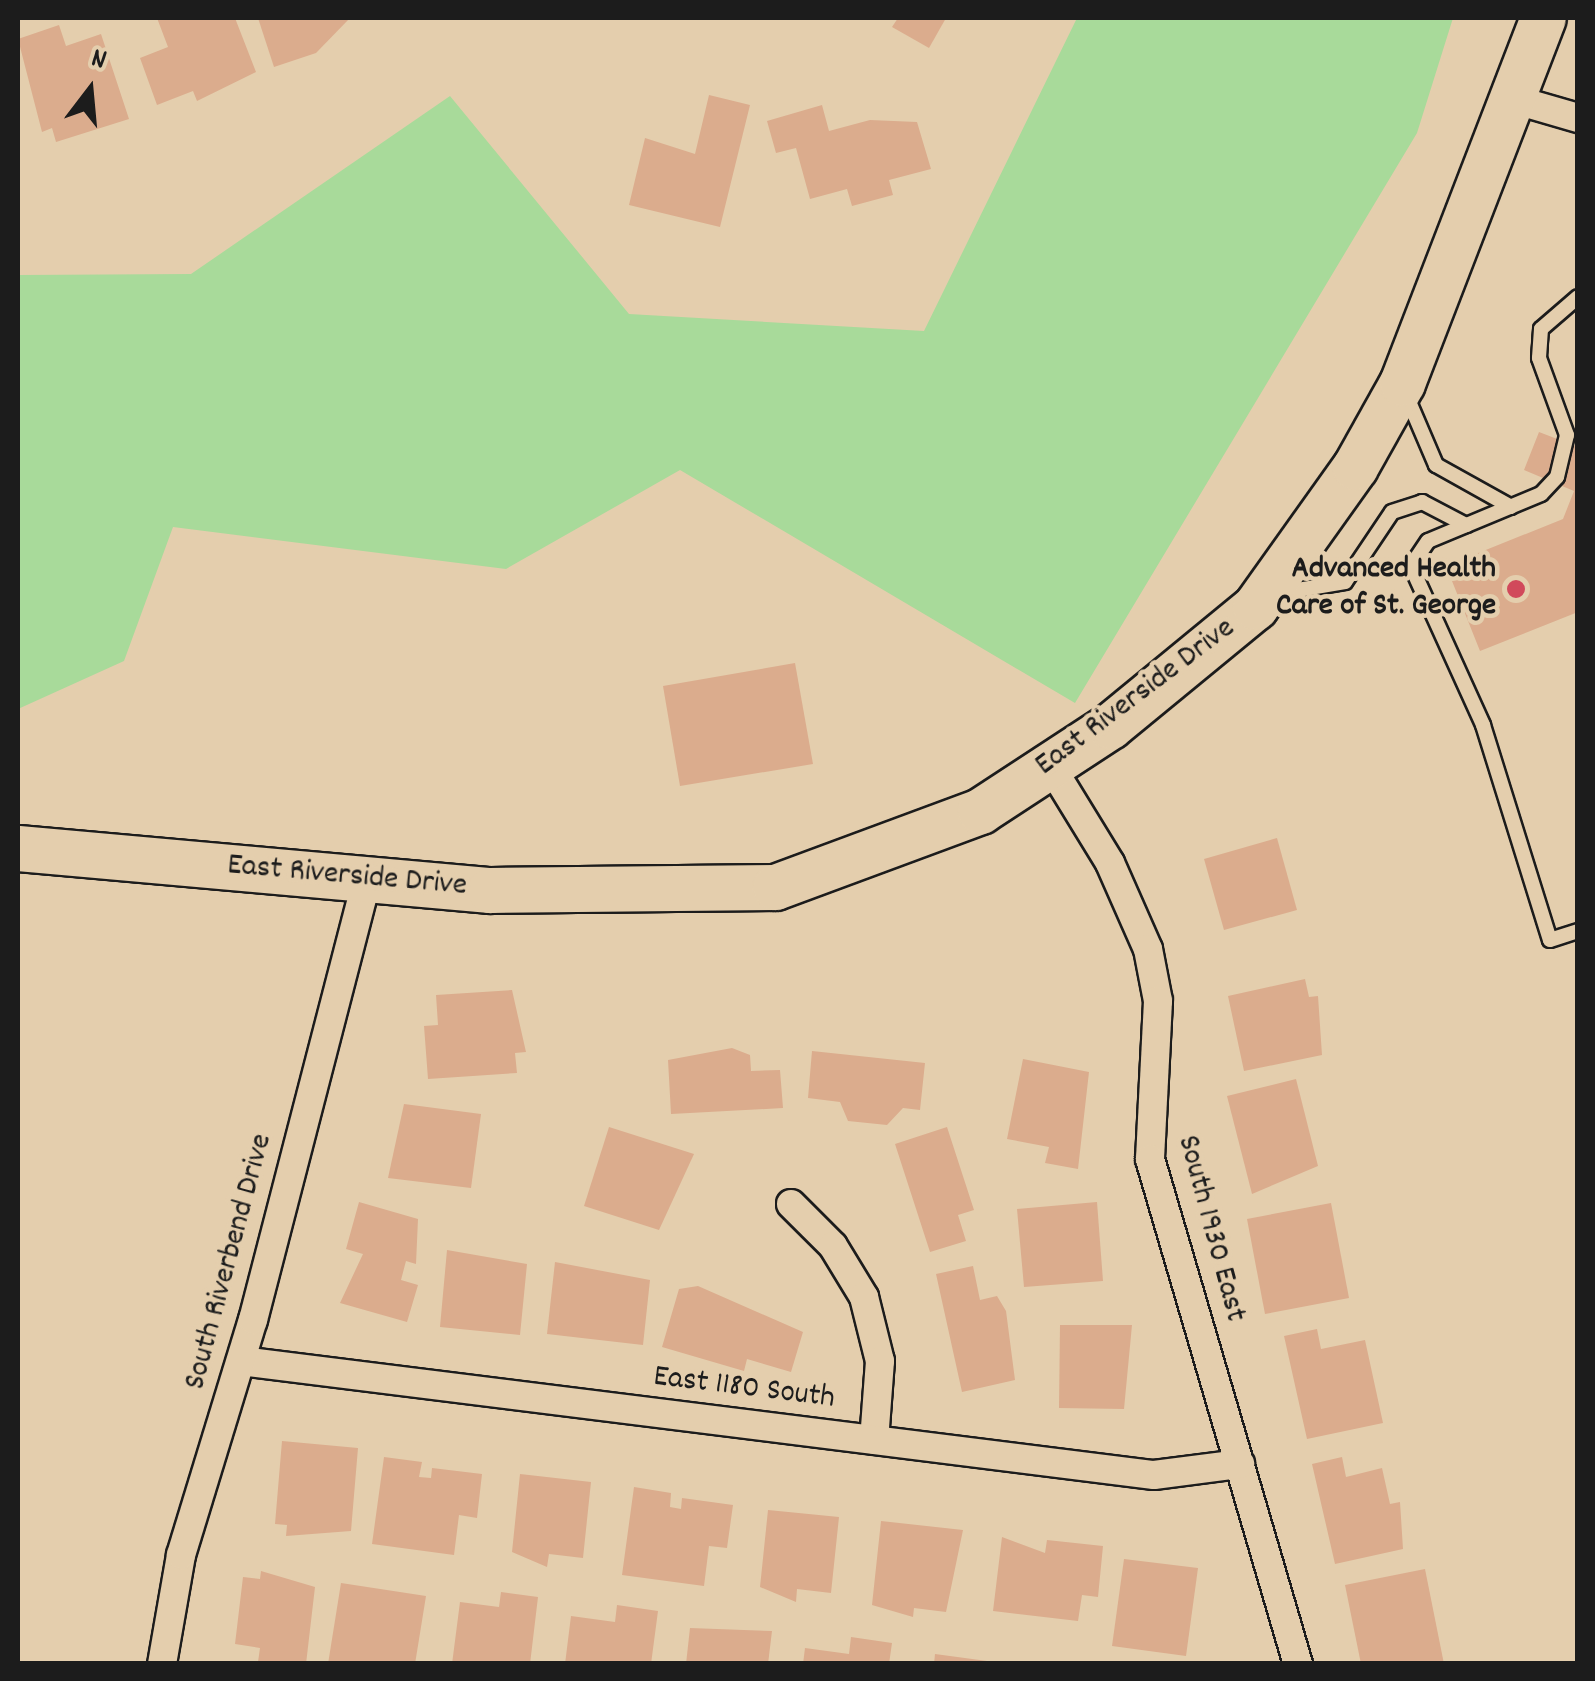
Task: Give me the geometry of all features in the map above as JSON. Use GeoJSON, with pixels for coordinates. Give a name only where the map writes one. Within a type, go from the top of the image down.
{"type":"FeatureCollection","features":[{"type":"Feature","properties":{"kind":"main road","name":"East Riverside Drive"},"geometry":{"type":"LineString","coordinates":[[18,848],[490,890],[775,888],[980,811],[1050,765],[1264,595],[1402,383],[1516,100],[1544,18]]}},
{"type":"Feature","properties":{"kind":"street"},"geometry":{"type":"LineString","coordinates":[[1516,100],[1578,118]]}},
{"type":"Feature","properties":{"kind":"street","name":"South 1930 East"},"geometry":{"type":"LineString","coordinates":[[1050,765],[1110,863],[1148,949],[1158,1001],[1150,1159],[1298,1664]]}},
{"type":"Feature","properties":{"kind":"street","name":"South Riverbend Drive"},"geometry":{"type":"LineString","coordinates":[[162,1664],[180,1555],[240,1361],[367,879]]}},
{"type":"Feature","properties":{"kind":"street"},"geometry":{"type":"LineString","coordinates":[[791,1204],[833,1246],[864,1297],[880,1361],[874,1440]]}},
{"type":"Feature","properties":{"kind":"street","name":"East 1180 South"},"geometry":{"type":"LineString","coordinates":[[240,1361],[1154,1475],[1240,1464]]}},
{"type":"Feature","properties":{"kind":"lane"},"geometry":{"type":"LineString","coordinates":[[1578,296],[1541,329],[1539,358],[1567,435],[1557,476],[1511,506],[1466,525],[1419,553],[1411,566],[1417,596],[1483,725],[1550,940],[1578,931]]}},
{"type":"Feature","properties":{"kind":"lane"},"geometry":{"type":"LineString","coordinates":[[1402,383],[1436,465],[1511,506]]}},
{"type":"Feature","properties":{"kind":"lane"},"geometry":{"type":"LineString","coordinates":[[1264,595],[1344,582],[1392,512],[1422,502],[1466,525]]}},
{"type":"Feature","properties":{"kind":"green space"},"geometry":{"type":"Polygon","coordinates":[[[1077,18],[1453,18],[1417,133],[1075,703],[680,470],[506,569],[173,527],[124,661],[18,709],[18,275],[191,274],[450,96],[629,314],[924,331],[1077,18]]]}},
{"type":"Feature","properties":{"kind":"building"},"geometry":{"type":"Polygon","coordinates":[[[157,18],[235,18],[256,72],[197,101],[193,91],[157,105],[140,58],[168,47],[157,18]]]}},
{"type":"Feature","properties":{"kind":"building"},"geometry":{"type":"Polygon","coordinates":[[[258,18],[350,18],[316,53],[274,67],[258,18]]]}},
{"type":"Feature","properties":{"kind":"building"},"geometry":{"type":"Polygon","coordinates":[[[898,18],[946,18],[929,48],[892,27],[898,18]]]}},
{"type":"Feature","properties":{"kind":"building"},"geometry":{"type":"Polygon","coordinates":[[[59,25],[66,46],[101,34],[129,119],[56,142],[52,128],[42,132],[18,39],[59,25]]]}},
{"type":"Feature","properties":{"kind":"building"},"geometry":{"type":"Polygon","coordinates":[[[709,95],[750,105],[720,227],[629,205],[645,138],[695,154],[709,95]]]}},
{"type":"Feature","properties":{"kind":"building"},"geometry":{"type":"Polygon","coordinates":[[[822,105],[829,131],[870,120],[917,122],[931,169],[889,180],[893,195],[852,206],[847,189],[810,199],[796,148],[776,153],[767,121],[822,105]]]}},
{"type":"Feature","properties":{"kind":"building","name":"Advanced Health Care of St. George"},"geometry":{"type":"Polygon","coordinates":[[[1539,432],[1578,447],[1578,612],[1480,651],[1446,566],[1563,519],[1574,491],[1524,470],[1539,432]]]}},
{"type":"Feature","properties":{"kind":"building"},"geometry":{"type":"Polygon","coordinates":[[[795,663],[813,764],[680,786],[663,686],[795,663]]]}},
{"type":"Feature","properties":{"kind":"building"},"geometry":{"type":"Polygon","coordinates":[[[1277,838],[1297,910],[1224,930],[1204,859],[1277,838]]]}},
{"type":"Feature","properties":{"kind":"building"},"geometry":{"type":"Polygon","coordinates":[[[1305,979],[1309,997],[1318,996],[1322,1055],[1244,1071],[1228,996],[1305,979]]]}},
{"type":"Feature","properties":{"kind":"building"},"geometry":{"type":"Polygon","coordinates":[[[512,990],[526,1052],[515,1053],[517,1073],[428,1079],[424,1026],[438,1025],[436,995],[512,990]]]}},
{"type":"Feature","properties":{"kind":"building"},"geometry":{"type":"Polygon","coordinates":[[[732,1048],[750,1055],[751,1071],[780,1070],[783,1108],[671,1114],[668,1060],[732,1048]]]}},
{"type":"Feature","properties":{"kind":"building"},"geometry":{"type":"Polygon","coordinates":[[[812,1051],[925,1063],[920,1110],[903,1108],[887,1125],[848,1121],[840,1102],[808,1098],[812,1051]]]}},
{"type":"Feature","properties":{"kind":"building"},"geometry":{"type":"Polygon","coordinates":[[[1023,1059],[1089,1072],[1078,1169],[1045,1163],[1049,1147],[1007,1139],[1023,1059]]]}},
{"type":"Feature","properties":{"kind":"building"},"geometry":{"type":"Polygon","coordinates":[[[1296,1079],[1318,1166],[1252,1194],[1227,1096],[1296,1079]]]}},
{"type":"Feature","properties":{"kind":"building"},"geometry":{"type":"Polygon","coordinates":[[[404,1104],[481,1114],[471,1188],[388,1178],[404,1104]]]}},
{"type":"Feature","properties":{"kind":"building"},"geometry":{"type":"Polygon","coordinates":[[[609,1127],[694,1154],[659,1230],[584,1206],[609,1127]]]}},
{"type":"Feature","properties":{"kind":"building"},"geometry":{"type":"Polygon","coordinates":[[[947,1127],[974,1210],[958,1215],[966,1241],[930,1252],[895,1144],[947,1127]]]}},
{"type":"Feature","properties":{"kind":"building"},"geometry":{"type":"Polygon","coordinates":[[[359,1202],[418,1219],[416,1264],[406,1261],[401,1280],[418,1285],[407,1322],[340,1303],[363,1254],[346,1249],[359,1202]]]}},
{"type":"Feature","properties":{"kind":"building"},"geometry":{"type":"Polygon","coordinates":[[[1097,1202],[1103,1281],[1024,1287],[1017,1209],[1097,1202]]]}},
{"type":"Feature","properties":{"kind":"building"},"geometry":{"type":"Polygon","coordinates":[[[1331,1203],[1349,1298],[1265,1314],[1247,1219],[1331,1203]]]}},
{"type":"Feature","properties":{"kind":"building"},"geometry":{"type":"Polygon","coordinates":[[[447,1250],[527,1264],[520,1335],[440,1327],[447,1250]]]}},
{"type":"Feature","properties":{"kind":"building"},"geometry":{"type":"Polygon","coordinates":[[[555,1262],[650,1280],[643,1345],[547,1334],[555,1262]]]}},
{"type":"Feature","properties":{"kind":"building"},"geometry":{"type":"Polygon","coordinates":[[[973,1266],[980,1300],[997,1296],[1006,1311],[1015,1380],[962,1392],[936,1274],[973,1266]]]}},
{"type":"Feature","properties":{"kind":"building"},"geometry":{"type":"Polygon","coordinates":[[[698,1286],[803,1332],[791,1372],[747,1359],[744,1371],[662,1347],[679,1289],[698,1286]]]}},
{"type":"Feature","properties":{"kind":"building"},"geometry":{"type":"Polygon","coordinates":[[[1060,1325],[1132,1325],[1124,1409],[1059,1408],[1060,1325]]]}},
{"type":"Feature","properties":{"kind":"building"},"geometry":{"type":"Polygon","coordinates":[[[1317,1329],[1321,1349],[1365,1340],[1383,1423],[1307,1439],[1284,1336],[1317,1329]]]}},
{"type":"Feature","properties":{"kind":"building"},"geometry":{"type":"Polygon","coordinates":[[[282,1441],[358,1448],[351,1531],[286,1536],[287,1525],[275,1524],[282,1441]]]}},
{"type":"Feature","properties":{"kind":"building"},"geometry":{"type":"Polygon","coordinates":[[[384,1457],[422,1462],[419,1477],[431,1478],[432,1468],[482,1474],[477,1518],[459,1515],[454,1555],[372,1544],[384,1457]]]}},
{"type":"Feature","properties":{"kind":"building"},"geometry":{"type":"Polygon","coordinates":[[[1342,1457],[1346,1477],[1382,1468],[1390,1504],[1400,1502],[1403,1549],[1335,1564],[1312,1464],[1342,1457]]]}},
{"type":"Feature","properties":{"kind":"building"},"geometry":{"type":"Polygon","coordinates":[[[520,1474],[591,1482],[583,1558],[549,1554],[547,1567],[512,1552],[520,1474]]]}},
{"type":"Feature","properties":{"kind":"building"},"geometry":{"type":"Polygon","coordinates":[[[634,1487],[671,1493],[670,1507],[681,1509],[682,1498],[733,1505],[727,1548],[709,1546],[704,1586],[622,1575],[634,1487]]]}},
{"type":"Feature","properties":{"kind":"building"},"geometry":{"type":"Polygon","coordinates":[[[768,1510],[839,1517],[831,1593],[797,1589],[796,1602],[760,1587],[768,1510]]]}},
{"type":"Feature","properties":{"kind":"building"},"geometry":{"type":"Polygon","coordinates":[[[881,1521],[963,1530],[946,1612],[914,1608],[913,1617],[872,1605],[881,1521]]]}},
{"type":"Feature","properties":{"kind":"building"},"geometry":{"type":"Polygon","coordinates":[[[1002,1537],[1045,1553],[1047,1540],[1103,1546],[1098,1597],[1082,1595],[1078,1621],[993,1611],[1002,1537]]]}},
{"type":"Feature","properties":{"kind":"building"},"geometry":{"type":"Polygon","coordinates":[[[1124,1559],[1198,1568],[1186,1656],[1112,1646],[1124,1559]]]}},
{"type":"Feature","properties":{"kind":"building"},"geometry":{"type":"Polygon","coordinates":[[[1425,1569],[1444,1664],[1361,1664],[1345,1585],[1425,1569]]]}},
{"type":"Feature","properties":{"kind":"building"},"geometry":{"type":"Polygon","coordinates":[[[261,1571],[315,1587],[306,1664],[258,1662],[260,1648],[235,1644],[243,1577],[260,1579],[261,1571]]]}},
{"type":"Feature","properties":{"kind":"building"},"geometry":{"type":"Polygon","coordinates":[[[341,1583],[426,1596],[415,1664],[328,1664],[341,1583]]]}},
{"type":"Feature","properties":{"kind":"building"},"geometry":{"type":"Polygon","coordinates":[[[501,1592],[538,1597],[530,1664],[452,1664],[460,1602],[499,1607],[501,1592]]]}},
{"type":"Feature","properties":{"kind":"building"},"geometry":{"type":"Polygon","coordinates":[[[617,1605],[658,1611],[651,1664],[565,1664],[571,1616],[615,1622],[617,1605]]]}},
{"type":"Feature","properties":{"kind":"building"},"geometry":{"type":"Polygon","coordinates":[[[690,1628],[772,1631],[768,1664],[686,1664],[690,1628]]]}},
{"type":"Feature","properties":{"kind":"building"},"geometry":{"type":"Polygon","coordinates":[[[851,1637],[892,1643],[889,1664],[803,1664],[805,1648],[849,1654],[851,1637]]]}},
{"type":"Feature","properties":{"kind":"building"},"geometry":{"type":"Polygon","coordinates":[[[935,1654],[987,1661],[987,1664],[934,1664],[935,1654]]]}},
{"type":"Feature","properties":{"kind":"place","name":"Advanced Health Care of St. George"},"geometry":{"type":"Point","coordinates":[1516,589]}}]}
